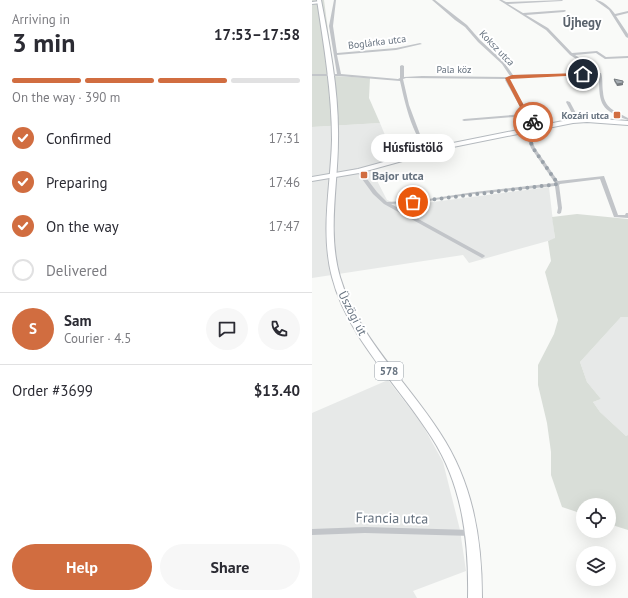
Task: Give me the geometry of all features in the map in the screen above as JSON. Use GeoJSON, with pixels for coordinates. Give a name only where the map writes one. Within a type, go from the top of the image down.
{"type":"FeatureCollection","features":[{"type":"Feature","properties":{"kind":"main road","name":"Üszögi út"},"geometry":{"type":"LineString","coordinates":[[319,1],[336,75],[335,139],[329,229],[331,252],[337,278],[346,305],[377,355],[437,436],[447,452],[464,498],[472,533],[475,569],[474,598]]}},
{"type":"Feature","properties":{"kind":"street"},"geometry":{"type":"LineString","coordinates":[[334,0],[331,26],[337,54],[336,75]]}},
{"type":"Feature","properties":{"kind":"street","name":"Koksz utca"},"geometry":{"type":"LineString","coordinates":[[433,0],[466,26],[479,41],[503,63],[512,76],[507,80],[527,115],[539,128]]}},
{"type":"Feature","properties":{"kind":"street"},"geometry":{"type":"LineString","coordinates":[[500,0],[547,29],[571,54],[600,74],[601,94],[605,106],[628,119]]}},
{"type":"Feature","properties":{"kind":"street"},"geometry":{"type":"LineString","coordinates":[[506,4],[562,0]]}},
{"type":"Feature","properties":{"kind":"street"},"geometry":{"type":"LineString","coordinates":[[596,0],[610,9],[627,35]]}},
{"type":"Feature","properties":{"kind":"street"},"geometry":{"type":"LineString","coordinates":[[312,3],[319,1]]}},
{"type":"Feature","properties":{"kind":"street"},"geometry":{"type":"LineString","coordinates":[[522,14],[564,11]]}},
{"type":"Feature","properties":{"kind":"street"},"geometry":{"type":"LineString","coordinates":[[614,15],[628,12]]}},
{"type":"Feature","properties":{"kind":"street","name":"Boglárka utca"},"geometry":{"type":"LineString","coordinates":[[337,54],[396,49],[420,44]]}},
{"type":"Feature","properties":{"kind":"street"},"geometry":{"type":"LineString","coordinates":[[571,54],[597,52],[605,58],[628,57]]}},
{"type":"Feature","properties":{"kind":"street"},"geometry":{"type":"LineString","coordinates":[[402,66],[401,79],[403,81],[407,105],[419,137],[425,144],[434,150]]}},
{"type":"Feature","properties":{"kind":"street"},"geometry":{"type":"LineString","coordinates":[[512,76],[600,74]]}},
{"type":"Feature","properties":{"kind":"street","name":"Pala köz"},"geometry":{"type":"LineString","coordinates":[[312,75],[401,79],[508,78]]}},
{"type":"Feature","properties":{"kind":"street"},"geometry":{"type":"LineString","coordinates":[[568,102],[578,121]]}},
{"type":"Feature","properties":{"kind":"street"},"geometry":{"type":"LineString","coordinates":[[464,120],[527,115]]}},
{"type":"Feature","properties":{"kind":"street"},"geometry":{"type":"LineString","coordinates":[[312,179],[333,178],[434,150],[526,130],[578,121],[628,122]]}},
{"type":"Feature","properties":{"kind":"street"},"geometry":{"type":"LineString","coordinates":[[526,130],[533,148],[557,184],[560,208],[559,213]]}},
{"type":"Feature","properties":{"kind":"street"},"geometry":{"type":"LineString","coordinates":[[359,172],[375,193],[386,203],[482,256]]}},
{"type":"Feature","properties":{"kind":"street"},"geometry":{"type":"LineString","coordinates":[[386,203],[422,201],[602,177],[616,216],[627,216],[628,214]]}},
{"type":"Feature","properties":{"kind":"street","name":"Francia utca"},"geometry":{"type":"LineString","coordinates":[[312,532],[365,530],[472,533]]}},
{"type":"Feature","properties":{"kind":"shaded area"},"geometry":{"type":"Polygon","coordinates":[[[312,0],[324,0],[334,76],[370,78],[369,98],[380,123],[312,127],[312,0]]]}},
{"type":"Feature","properties":{"kind":"shaded area"},"geometry":{"type":"Polygon","coordinates":[[[380,123],[394,157],[372,171],[387,200],[402,206],[549,187],[555,239],[469,263],[463,255],[312,278],[312,127],[380,123]]]}},
{"type":"Feature","properties":{"kind":"shaded area"},"geometry":{"type":"Polygon","coordinates":[[[577,214],[628,219],[628,317],[621,317],[580,362],[587,382],[601,399],[593,402],[600,412],[626,436],[628,435],[628,530],[616,526],[616,498],[576,498],[576,512],[562,507],[551,475],[551,452],[547,423],[538,385],[538,365],[554,334],[558,320],[545,272],[551,261],[548,241],[555,238],[552,217],[577,214]]]}},
{"type":"Feature","properties":{"kind":"shaded area"},"geometry":{"type":"Polygon","coordinates":[[[621,317],[628,317],[628,435],[626,436],[600,412],[593,402],[601,399],[587,382],[580,362],[621,317]]]}},
{"type":"Feature","properties":{"kind":"shaded area"},"geometry":{"type":"Polygon","coordinates":[[[388,380],[422,424],[443,462],[460,530],[466,571],[413,591],[417,598],[312,598],[312,413],[388,380]]]}},
{"type":"Feature","properties":{"kind":"building"},"geometry":{"type":"Polygon","coordinates":[[[614,79],[623,81],[623,83],[617,84],[614,79]]]}},
{"type":"Feature","properties":{"kind":"way so far"},"geometry":{"type":"LineString","coordinates":[[413,202],[474,193],[558,184],[533,148],[526,130],[539,128],[533,122]]}},
{"type":"Feature","properties":{"kind":"place","name":"Kozári utca"},"geometry":{"type":"Point","coordinates":[617,115]}},
{"type":"Feature","properties":{"kind":"place","name":"Bajor utca"},"geometry":{"type":"Point","coordinates":[364,175]}},
{"type":"Feature","properties":{"kind":"place","name":"Húsfüstölő"},"geometry":{"type":"Point","coordinates":[413,202]}},
{"type":"Feature","properties":{"kind":"district","name":"Újhegy"},"geometry":{"type":"Point","coordinates":[582,22]}},
{"type":"Feature","properties":{"kind":"route"},"geometry":{"type":"LineString","coordinates":[[533,122],[527,115],[507,78],[512,76],[583,74]]}}]}
